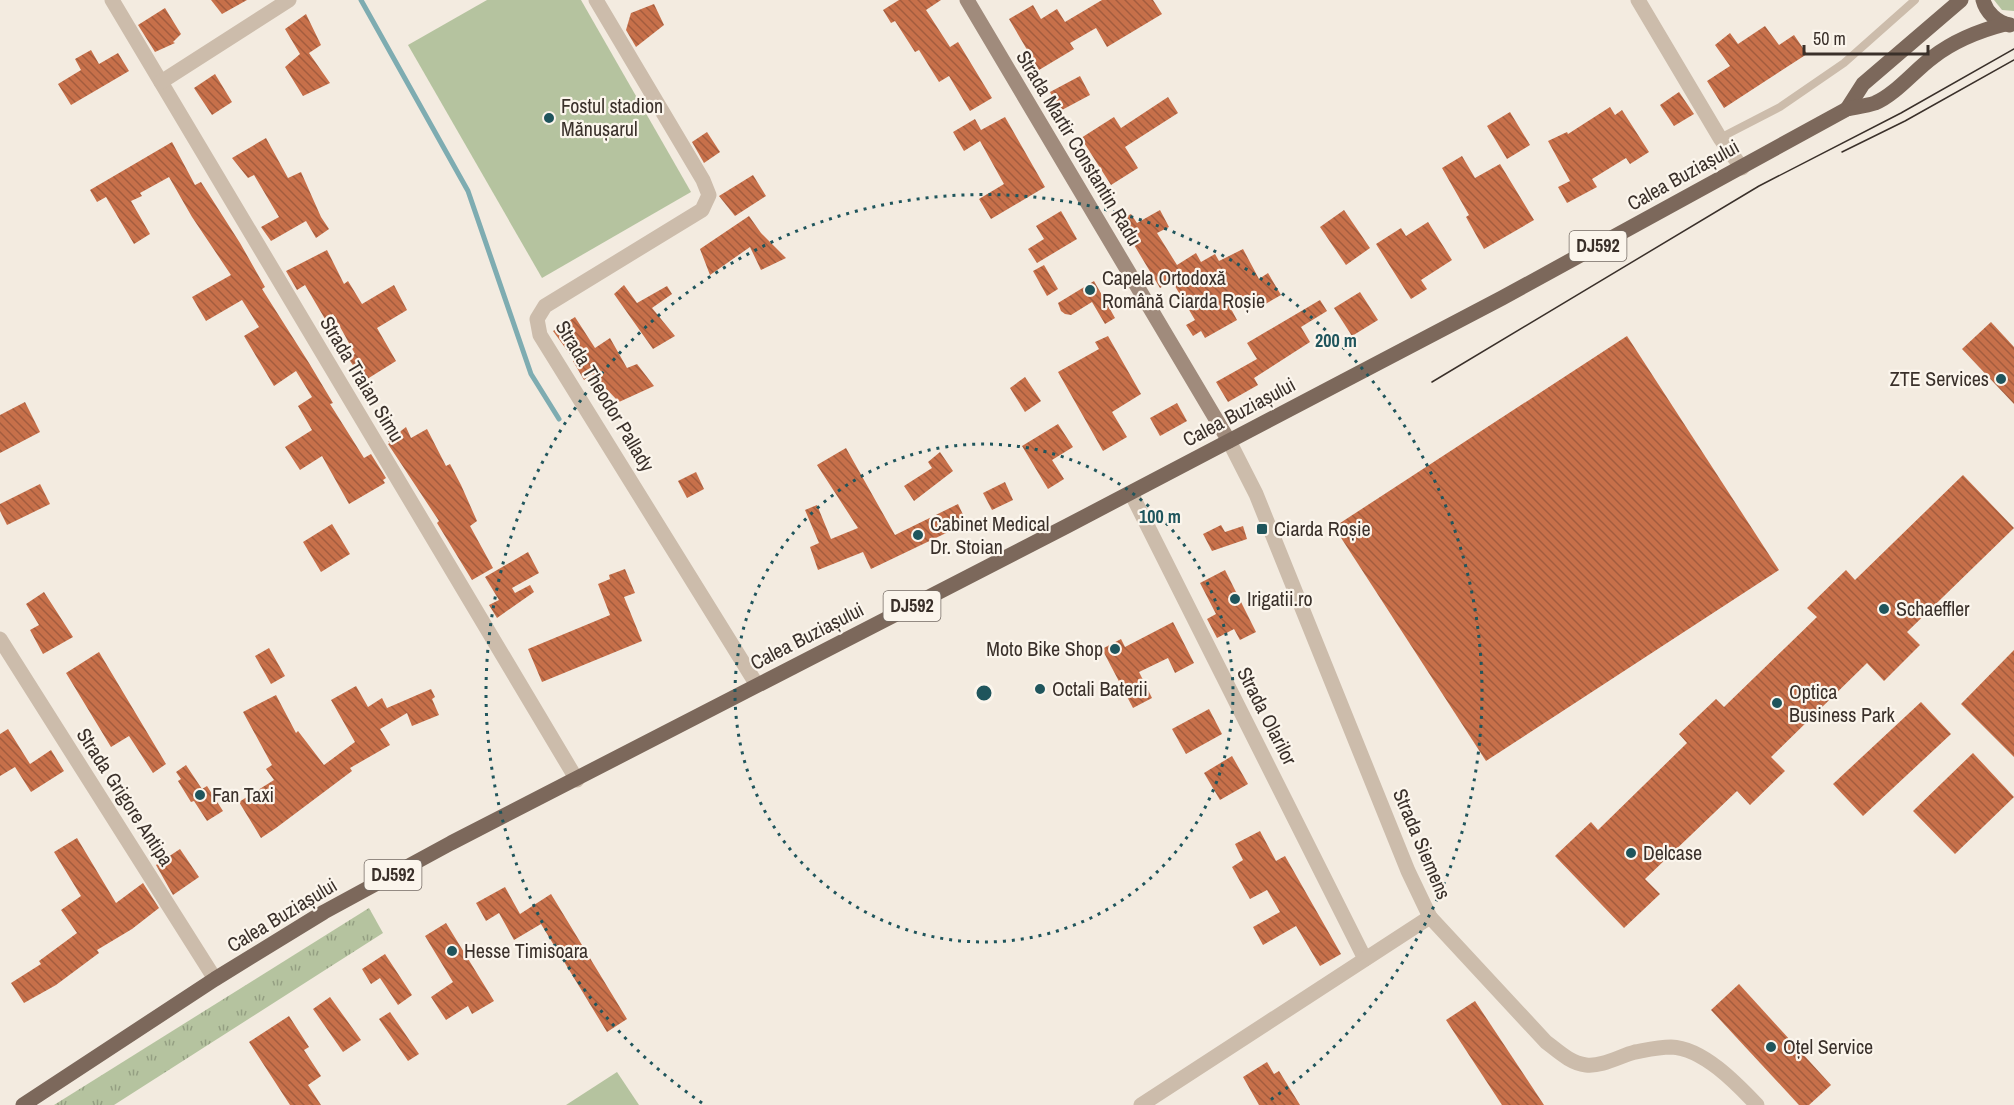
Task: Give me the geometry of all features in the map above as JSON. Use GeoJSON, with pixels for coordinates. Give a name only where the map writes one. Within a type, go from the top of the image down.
{"type":"FeatureCollection","features":[{"type":"Feature","properties":{"kind":"main road","name":"Calea Buziașului"},"geometry":{"type":"LineString","coordinates":[[1847,108],[1863,84],[1961,0]]}},
{"type":"Feature","properties":{"kind":"main road","name":"DJ592"},"geometry":{"type":"LineString","coordinates":[[1983,0],[1989,13],[2009,24]]}},
{"type":"Feature","properties":{"kind":"main road","name":"Calea Buziașului"},"geometry":{"type":"LineString","coordinates":[[23,1105],[215,979],[324,912],[451,843],[1131,493],[1503,298],[1847,108],[1876,102],[1958,40],[1980,30],[2009,24]]}},
{"type":"Feature","properties":{"kind":"street","name":"Strada Traian Simu"},"geometry":{"type":"LineString","coordinates":[[112,0],[577,780]]}},
{"type":"Feature","properties":{"kind":"street"},"geometry":{"type":"LineString","coordinates":[[161,82],[289,0]]}},
{"type":"Feature","properties":{"kind":"street","name":"Strada Theodor Pallady"},"geometry":{"type":"LineString","coordinates":[[596,0],[703,180],[709,195],[702,210],[545,306],[537,319],[540,335],[757,685]]}},
{"type":"Feature","properties":{"kind":"street","name":"Strada Martir Constantin Radu"},"geometry":{"type":"LineString","coordinates":[[967,0],[1228,441]]}},
{"type":"Feature","properties":{"kind":"street"},"geometry":{"type":"LineString","coordinates":[[1638,0],[1720,138],[1742,168]]}},
{"type":"Feature","properties":{"kind":"street","name":"Strada Siemens"},"geometry":{"type":"LineString","coordinates":[[1228,441],[1256,494],[1408,872],[1430,917],[1546,1042],[1568,1059],[1587,1065],[1606,1062],[1634,1052],[1672,1047],[1689,1051],[1714,1064],[1757,1105]]}},
{"type":"Feature","properties":{"kind":"street","name":"Strada Olarilor"},"geometry":{"type":"LineString","coordinates":[[1131,493],[1365,959]]}},
{"type":"Feature","properties":{"kind":"street","name":"Strada Grigore Antipa"},"geometry":{"type":"LineString","coordinates":[[0,639],[215,979]]}},
{"type":"Feature","properties":{"kind":"street"},"geometry":{"type":"LineString","coordinates":[[1141,1105],[1430,917]]}},
{"type":"Feature","properties":{"kind":"lane"},"geometry":{"type":"LineString","coordinates":[[1720,138],[1780,107],[1844,63],[1915,0]]}},
{"type":"Feature","properties":{"kind":"green space","name":"Fostul stadion Mănușarul"},"geometry":{"type":"Polygon","coordinates":[[[487,0],[581,0],[691,192],[542,278],[408,45],[487,0]]]}},
{"type":"Feature","properties":{"kind":"green space"},"geometry":{"type":"Polygon","coordinates":[[[1994,0],[2014,0],[2014,11],[2002,10],[1994,0]]]}},
{"type":"Feature","properties":{"kind":"green space"},"geometry":{"type":"Polygon","coordinates":[[[369,908],[383,933],[114,1105],[54,1105],[369,908]]]}},
{"type":"Feature","properties":{"kind":"green space"},"geometry":{"type":"Polygon","coordinates":[[[617,1072],[639,1105],[566,1105],[617,1072]]]}},
{"type":"Feature","properties":{"kind":"building"},"geometry":{"type":"Polygon","coordinates":[[[211,0],[247,0],[222,14],[211,0]]]}},
{"type":"Feature","properties":{"kind":"building"},"geometry":{"type":"Polygon","coordinates":[[[899,0],[941,0],[926,10],[950,47],[958,42],[992,98],[970,111],[949,76],[939,82],[919,50],[915,52],[895,21],[891,23],[883,10],[899,0]]]}},
{"type":"Feature","properties":{"kind":"building"},"geometry":{"type":"Polygon","coordinates":[[[1102,0],[1153,0],[1162,14],[1107,47],[1096,28],[1070,43],[1074,49],[1039,70],[1009,19],[1033,5],[1041,19],[1057,9],[1065,22],[1102,0]]]}},
{"type":"Feature","properties":{"kind":"building"},"geometry":{"type":"Polygon","coordinates":[[[654,4],[664,25],[636,47],[626,30],[631,13],[654,4]]]}},
{"type":"Feature","properties":{"kind":"building"},"geometry":{"type":"Polygon","coordinates":[[[165,8],[181,34],[173,42],[175,43],[155,52],[138,25],[165,8]]]}},
{"type":"Feature","properties":{"kind":"building"},"geometry":{"type":"Polygon","coordinates":[[[306,14],[321,45],[309,53],[330,83],[303,96],[285,67],[300,54],[285,29],[306,14]]]}},
{"type":"Feature","properties":{"kind":"building"},"geometry":{"type":"Polygon","coordinates":[[[1765,26],[1779,45],[1794,35],[1807,54],[1724,108],[1707,81],[1730,66],[1715,45],[1730,33],[1738,44],[1765,26]]]}},
{"type":"Feature","properties":{"kind":"building"},"geometry":{"type":"Polygon","coordinates":[[[91,50],[99,64],[118,53],[129,71],[71,105],[58,84],[81,70],[75,59],[91,50]]]}},
{"type":"Feature","properties":{"kind":"building"},"geometry":{"type":"Polygon","coordinates":[[[215,74],[232,102],[212,115],[194,88],[215,74]]]}},
{"type":"Feature","properties":{"kind":"building"},"geometry":{"type":"Polygon","coordinates":[[[1080,76],[1090,95],[1060,111],[1050,92],[1080,76]]]}},
{"type":"Feature","properties":{"kind":"building"},"geometry":{"type":"Polygon","coordinates":[[[1679,92],[1694,114],[1674,126],[1660,105],[1679,92]]]}},
{"type":"Feature","properties":{"kind":"building"},"geometry":{"type":"Polygon","coordinates":[[[1168,97],[1178,113],[1125,147],[1138,168],[1111,185],[1081,138],[1114,117],[1121,128],[1168,97]]]}},
{"type":"Feature","properties":{"kind":"building"},"geometry":{"type":"Polygon","coordinates":[[[1610,107],[1615,115],[1622,110],[1649,152],[1630,164],[1626,158],[1592,179],[1597,187],[1567,203],[1558,187],[1570,181],[1548,141],[1567,132],[1568,134],[1610,107]]]}},
{"type":"Feature","properties":{"kind":"building"},"geometry":{"type":"Polygon","coordinates":[[[1510,112],[1530,145],[1507,159],[1487,126],[1510,112]]]}},
{"type":"Feature","properties":{"kind":"building"},"geometry":{"type":"Polygon","coordinates":[[[1005,117],[1045,187],[991,219],[979,199],[1004,184],[980,141],[964,151],[953,132],[975,119],[981,130],[1005,117]]]}},
{"type":"Feature","properties":{"kind":"building"},"geometry":{"type":"Polygon","coordinates":[[[707,132],[720,152],[704,163],[692,142],[707,132]]]}},
{"type":"Feature","properties":{"kind":"building"},"geometry":{"type":"Polygon","coordinates":[[[266,138],[288,178],[301,172],[321,217],[329,229],[316,238],[306,221],[271,241],[261,227],[279,217],[254,175],[248,178],[232,158],[266,138]]]}},
{"type":"Feature","properties":{"kind":"building"},"geometry":{"type":"Polygon","coordinates":[[[172,142],[195,185],[201,182],[240,243],[265,287],[262,289],[309,363],[333,403],[330,404],[364,458],[371,454],[386,478],[383,480],[385,483],[349,504],[322,456],[300,470],[285,447],[312,430],[298,406],[312,397],[296,371],[274,386],[244,336],[259,327],[242,300],[206,321],[192,297],[231,275],[192,217],[169,177],[140,193],[142,196],[131,201],[150,234],[134,244],[106,197],[97,202],[90,190],[172,142]]]}},
{"type":"Feature","properties":{"kind":"building"},"geometry":{"type":"Polygon","coordinates":[[[1462,156],[1475,178],[1500,164],[1534,220],[1484,249],[1466,217],[1469,215],[1442,168],[1462,156]]]}},
{"type":"Feature","properties":{"kind":"building"},"geometry":{"type":"Polygon","coordinates":[[[753,175],[766,196],[735,216],[719,196],[753,175]]]}},
{"type":"Feature","properties":{"kind":"building"},"geometry":{"type":"Polygon","coordinates":[[[1160,210],[1169,227],[1157,233],[1177,265],[1196,253],[1201,262],[1215,254],[1219,261],[1243,249],[1259,279],[1268,273],[1281,295],[1260,307],[1252,294],[1230,307],[1237,320],[1205,338],[1201,331],[1193,336],[1186,325],[1195,320],[1172,281],[1160,288],[1119,220],[1131,214],[1137,223],[1160,210]]]}},
{"type":"Feature","properties":{"kind":"building"},"geometry":{"type":"Polygon","coordinates":[[[1344,210],[1370,248],[1346,265],[1320,227],[1344,210]]]}},
{"type":"Feature","properties":{"kind":"building"},"geometry":{"type":"Polygon","coordinates":[[[1061,211],[1077,239],[1037,263],[1028,249],[1044,239],[1036,226],[1061,211]]]}},
{"type":"Feature","properties":{"kind":"building"},"geometry":{"type":"Polygon","coordinates":[[[749,216],[761,233],[786,258],[761,270],[750,247],[710,275],[700,249],[749,216]]]}},
{"type":"Feature","properties":{"kind":"building"},"geometry":{"type":"Polygon","coordinates":[[[1428,222],[1452,260],[1421,280],[1427,289],[1411,299],[1376,244],[1401,228],[1406,236],[1428,222]]]}},
{"type":"Feature","properties":{"kind":"building"},"geometry":{"type":"Polygon","coordinates":[[[327,250],[344,284],[348,281],[362,304],[394,285],[407,310],[377,328],[396,361],[364,381],[348,358],[355,354],[333,314],[325,319],[305,285],[297,290],[286,271],[327,250]]]}},
{"type":"Feature","properties":{"kind":"building"},"geometry":{"type":"Polygon","coordinates":[[[1044,265],[1058,289],[1047,296],[1033,271],[1044,265]]]}},
{"type":"Feature","properties":{"kind":"building","name":"Capela Ortodoxă Română Ciarda Roșie"},"geometry":{"type":"Polygon","coordinates":[[[1094,281],[1115,318],[1105,324],[1092,302],[1071,315],[1061,311],[1058,303],[1094,281]]]}},
{"type":"Feature","properties":{"kind":"building"},"geometry":{"type":"Polygon","coordinates":[[[624,285],[637,303],[667,286],[672,294],[652,308],[675,336],[653,349],[614,294],[624,285]]]}},
{"type":"Feature","properties":{"kind":"building"},"geometry":{"type":"Polygon","coordinates":[[[1360,292],[1378,320],[1352,336],[1334,308],[1360,292]]]}},
{"type":"Feature","properties":{"kind":"building"},"geometry":{"type":"Polygon","coordinates":[[[1320,300],[1327,311],[1301,327],[1310,342],[1254,378],[1258,385],[1228,402],[1216,382],[1257,359],[1247,343],[1320,300]]]}},
{"type":"Feature","properties":{"kind":"building"},"geometry":{"type":"Polygon","coordinates":[[[575,317],[595,348],[610,338],[627,368],[637,364],[654,386],[619,402],[592,374],[584,380],[574,360],[553,331],[575,317]]]}},
{"type":"Feature","properties":{"kind":"building"},"geometry":{"type":"Polygon","coordinates":[[[1991,322],[2014,347],[2014,404],[1962,349],[1991,322]]]}},
{"type":"Feature","properties":{"kind":"building"},"geometry":{"type":"Polygon","coordinates":[[[1108,336],[1141,394],[1112,412],[1127,437],[1103,451],[1058,372],[1099,349],[1095,342],[1108,336]]]}},
{"type":"Feature","properties":{"kind":"building"},"geometry":{"type":"Polygon","coordinates":[[[1627,336],[1779,570],[1486,761],[1334,527],[1627,336]]]}},
{"type":"Feature","properties":{"kind":"building"},"geometry":{"type":"Polygon","coordinates":[[[1025,377],[1041,401],[1025,412],[1010,388],[1025,377]]]}},
{"type":"Feature","properties":{"kind":"building"},"geometry":{"type":"Polygon","coordinates":[[[25,402],[40,432],[0,453],[0,415],[25,402]]]}},
{"type":"Feature","properties":{"kind":"building"},"geometry":{"type":"Polygon","coordinates":[[[1177,403],[1187,421],[1160,436],[1150,418],[1177,403]]]}},
{"type":"Feature","properties":{"kind":"building"},"geometry":{"type":"Polygon","coordinates":[[[1058,424],[1073,447],[1052,460],[1064,479],[1048,489],[1022,446],[1058,424]]]}},
{"type":"Feature","properties":{"kind":"building"},"geometry":{"type":"Polygon","coordinates":[[[406,427],[411,438],[427,429],[446,466],[450,464],[477,521],[470,526],[493,568],[472,580],[437,523],[439,521],[388,444],[390,443],[388,441],[406,427]]]}},
{"type":"Feature","properties":{"kind":"building"},"geometry":{"type":"Polygon","coordinates":[[[846,448],[895,535],[958,504],[967,523],[871,569],[863,552],[818,570],[810,547],[819,543],[805,510],[817,505],[831,539],[858,528],[817,465],[846,448]]]}},
{"type":"Feature","properties":{"kind":"building"},"geometry":{"type":"Polygon","coordinates":[[[940,452],[953,471],[914,501],[904,486],[932,468],[928,462],[940,452]]]}},
{"type":"Feature","properties":{"kind":"building"},"geometry":{"type":"Polygon","coordinates":[[[696,472],[704,489],[687,498],[678,481],[696,472]]]}},
{"type":"Feature","properties":{"kind":"building","name":"Optica Business Park"},"geometry":{"type":"Polygon","coordinates":[[[1963,475],[2014,528],[1907,632],[1920,645],[1884,681],[1867,663],[1771,757],[1785,771],[1750,805],[1737,791],[1645,879],[1660,894],[1624,928],[1555,856],[1591,822],[1598,830],[1687,743],[1679,734],[1716,699],[1724,707],[1817,617],[1807,608],[1846,570],[1855,580],[1963,475]]]}},
{"type":"Feature","properties":{"kind":"building"},"geometry":{"type":"Polygon","coordinates":[[[1005,482],[1013,500],[992,510],[983,493],[1005,482]]]}},
{"type":"Feature","properties":{"kind":"building"},"geometry":{"type":"Polygon","coordinates":[[[40,484],[50,504],[7,525],[0,511],[0,504],[40,484]]]}},
{"type":"Feature","properties":{"kind":"building"},"geometry":{"type":"Polygon","coordinates":[[[332,524],[350,554],[321,572],[303,542],[332,524]]]}},
{"type":"Feature","properties":{"kind":"building"},"geometry":{"type":"Polygon","coordinates":[[[1221,525],[1225,532],[1243,526],[1247,539],[1212,551],[1203,534],[1221,525]]]}},
{"type":"Feature","properties":{"kind":"building"},"geometry":{"type":"Polygon","coordinates":[[[528,552],[539,573],[512,588],[515,593],[530,585],[534,592],[497,618],[489,605],[499,600],[485,577],[528,552]]]}},
{"type":"Feature","properties":{"kind":"building"},"geometry":{"type":"Polygon","coordinates":[[[625,569],[635,593],[624,597],[642,641],[542,682],[528,649],[610,615],[598,584],[610,579],[609,575],[625,569]]]}},
{"type":"Feature","properties":{"kind":"building"},"geometry":{"type":"Polygon","coordinates":[[[1225,570],[1256,632],[1240,640],[1234,629],[1217,638],[1207,619],[1216,614],[1200,583],[1225,570]]]}},
{"type":"Feature","properties":{"kind":"building"},"geometry":{"type":"Polygon","coordinates":[[[44,592],[73,637],[43,654],[30,630],[39,625],[26,604],[44,592]]]}},
{"type":"Feature","properties":{"kind":"building"},"geometry":{"type":"Polygon","coordinates":[[[1173,622],[1194,663],[1175,673],[1168,658],[1139,672],[1152,698],[1133,708],[1102,649],[1121,639],[1125,647],[1173,622]]]}},
{"type":"Feature","properties":{"kind":"building"},"geometry":{"type":"Polygon","coordinates":[[[269,648],[285,676],[271,684],[255,656],[269,648]]]}},
{"type":"Feature","properties":{"kind":"building"},"geometry":{"type":"Polygon","coordinates":[[[2014,650],[2014,757],[1961,704],[2014,650]]]}},
{"type":"Feature","properties":{"kind":"building"},"geometry":{"type":"Polygon","coordinates":[[[99,652],[166,764],[153,773],[129,736],[111,747],[66,673],[99,652]]]}},
{"type":"Feature","properties":{"kind":"building"},"geometry":{"type":"Polygon","coordinates":[[[356,686],[368,707],[382,698],[387,708],[431,689],[435,697],[432,699],[439,715],[412,726],[407,713],[380,729],[390,745],[350,768],[352,771],[261,838],[239,802],[274,780],[266,769],[272,765],[243,712],[276,695],[296,733],[298,731],[324,765],[355,742],[331,700],[356,686]]]}},
{"type":"Feature","properties":{"kind":"building"},"geometry":{"type":"Polygon","coordinates":[[[1921,702],[1951,734],[1863,816],[1833,784],[1921,702]]]}},
{"type":"Feature","properties":{"kind":"building"},"geometry":{"type":"Polygon","coordinates":[[[1209,709],[1222,734],[1186,754],[1172,729],[1209,709]]]}},
{"type":"Feature","properties":{"kind":"building"},"geometry":{"type":"Polygon","coordinates":[[[8,729],[30,764],[51,750],[64,771],[31,792],[15,767],[0,776],[0,734],[8,729]]]}},
{"type":"Feature","properties":{"kind":"building"},"geometry":{"type":"Polygon","coordinates":[[[1973,753],[2014,797],[1955,854],[1913,811],[1973,753]]]}},
{"type":"Feature","properties":{"kind":"building"},"geometry":{"type":"Polygon","coordinates":[[[1232,756],[1248,784],[1220,800],[1204,773],[1232,756]]]}},
{"type":"Feature","properties":{"kind":"building","name":"Fan Taxi"},"geometry":{"type":"Polygon","coordinates":[[[186,765],[202,789],[207,786],[223,811],[207,821],[194,801],[191,802],[178,781],[181,779],[176,772],[186,765]]]}},
{"type":"Feature","properties":{"kind":"building"},"geometry":{"type":"Polygon","coordinates":[[[1260,831],[1276,861],[1285,856],[1341,954],[1320,966],[1296,926],[1263,945],[1253,927],[1280,912],[1267,890],[1250,899],[1232,867],[1243,860],[1235,844],[1260,831]]]}},
{"type":"Feature","properties":{"kind":"building"},"geometry":{"type":"Polygon","coordinates":[[[77,838],[116,903],[143,883],[159,908],[132,929],[97,950],[99,953],[56,985],[24,1003],[11,983],[41,964],[39,961],[77,933],[61,910],[81,896],[54,852],[77,838]]]}},
{"type":"Feature","properties":{"kind":"building"},"geometry":{"type":"Polygon","coordinates":[[[180,849],[199,877],[173,895],[156,865],[180,849]]]}},
{"type":"Feature","properties":{"kind":"building"},"geometry":{"type":"Polygon","coordinates":[[[505,887],[520,914],[551,894],[627,1019],[607,1032],[541,924],[514,940],[499,913],[486,921],[476,903],[505,887]]]}},
{"type":"Feature","properties":{"kind":"building"},"geometry":{"type":"Polygon","coordinates":[[[446,923],[494,1001],[472,1014],[468,1006],[446,1020],[431,997],[453,982],[425,936],[446,923]]]}},
{"type":"Feature","properties":{"kind":"building"},"geometry":{"type":"Polygon","coordinates":[[[385,954],[412,995],[398,1005],[380,978],[371,984],[362,969],[385,954]]]}},
{"type":"Feature","properties":{"kind":"building","name":"Oțel Service"},"geometry":{"type":"Polygon","coordinates":[[[1739,984],[1831,1085],[1809,1105],[1799,1105],[1711,1010],[1739,984]]]}},
{"type":"Feature","properties":{"kind":"building"},"geometry":{"type":"Polygon","coordinates":[[[330,997],[361,1040],[343,1052],[313,1009],[330,997]]]}},
{"type":"Feature","properties":{"kind":"building"},"geometry":{"type":"Polygon","coordinates":[[[1475,1001],[1544,1105],[1502,1105],[1446,1020],[1475,1001]]]}},
{"type":"Feature","properties":{"kind":"building"},"geometry":{"type":"Polygon","coordinates":[[[390,1012],[419,1054],[408,1061],[379,1019],[390,1012]]]}},
{"type":"Feature","properties":{"kind":"building"},"geometry":{"type":"Polygon","coordinates":[[[289,1016],[309,1047],[304,1050],[321,1076],[308,1085],[321,1105],[290,1105],[249,1042],[289,1016]]]}},
{"type":"Feature","properties":{"kind":"building"},"geometry":{"type":"Polygon","coordinates":[[[1267,1062],[1274,1074],[1279,1071],[1300,1105],[1259,1105],[1243,1077],[1267,1062]]]}},
{"type":"Feature","properties":{"kind":"waterway"},"geometry":{"type":"LineString","coordinates":[[361,0],[468,191],[531,374],[559,419]]}},
{"type":"Feature","properties":{"kind":"tram line"},"geometry":{"type":"LineString","coordinates":[[1432,382],[1759,186],[1901,113],[2014,49]]}},
{"type":"Feature","properties":{"kind":"tram line"},"geometry":{"type":"LineString","coordinates":[[1842,152],[1905,121],[2014,60]]}},
{"type":"Feature","properties":{"kind":"place","name":"Fostul stadion Mănușarul"},"geometry":{"type":"Point","coordinates":[549,118]}},
{"type":"Feature","properties":{"kind":"place","name":"Capela Ortodoxă Română Ciarda Roșie"},"geometry":{"type":"Point","coordinates":[1090,290]}},
{"type":"Feature","properties":{"kind":"place","name":"ZTE Services"},"geometry":{"type":"Point","coordinates":[2001,379]}},
{"type":"Feature","properties":{"kind":"place","name":"Ciarda Roșie"},"geometry":{"type":"Point","coordinates":[1262,529]}},
{"type":"Feature","properties":{"kind":"place","name":"Cabinet Medical Dr. Stoian"},"geometry":{"type":"Point","coordinates":[918,535]}},
{"type":"Feature","properties":{"kind":"place","name":"Irigatii.ro"},"geometry":{"type":"Point","coordinates":[1235,599]}},
{"type":"Feature","properties":{"kind":"place","name":"Schaeffler"},"geometry":{"type":"Point","coordinates":[1884,609]}},
{"type":"Feature","properties":{"kind":"place","name":"Moto Bike Shop"},"geometry":{"type":"Point","coordinates":[1115,649]}},
{"type":"Feature","properties":{"kind":"place","name":"Octali Baterii"},"geometry":{"type":"Point","coordinates":[1040,689]}},
{"type":"Feature","properties":{"kind":"place","name":"Optica Business Park"},"geometry":{"type":"Point","coordinates":[1777,703]}},
{"type":"Feature","properties":{"kind":"place","name":"Fan Taxi"},"geometry":{"type":"Point","coordinates":[200,795]}},
{"type":"Feature","properties":{"kind":"place","name":"Delcase"},"geometry":{"type":"Point","coordinates":[1631,853]}},
{"type":"Feature","properties":{"kind":"place","name":"Hesse Timisoara"},"geometry":{"type":"Point","coordinates":[452,951]}},
{"type":"Feature","properties":{"kind":"place","name":"Oțel Service"},"geometry":{"type":"Point","coordinates":[1771,1047]}}]}
